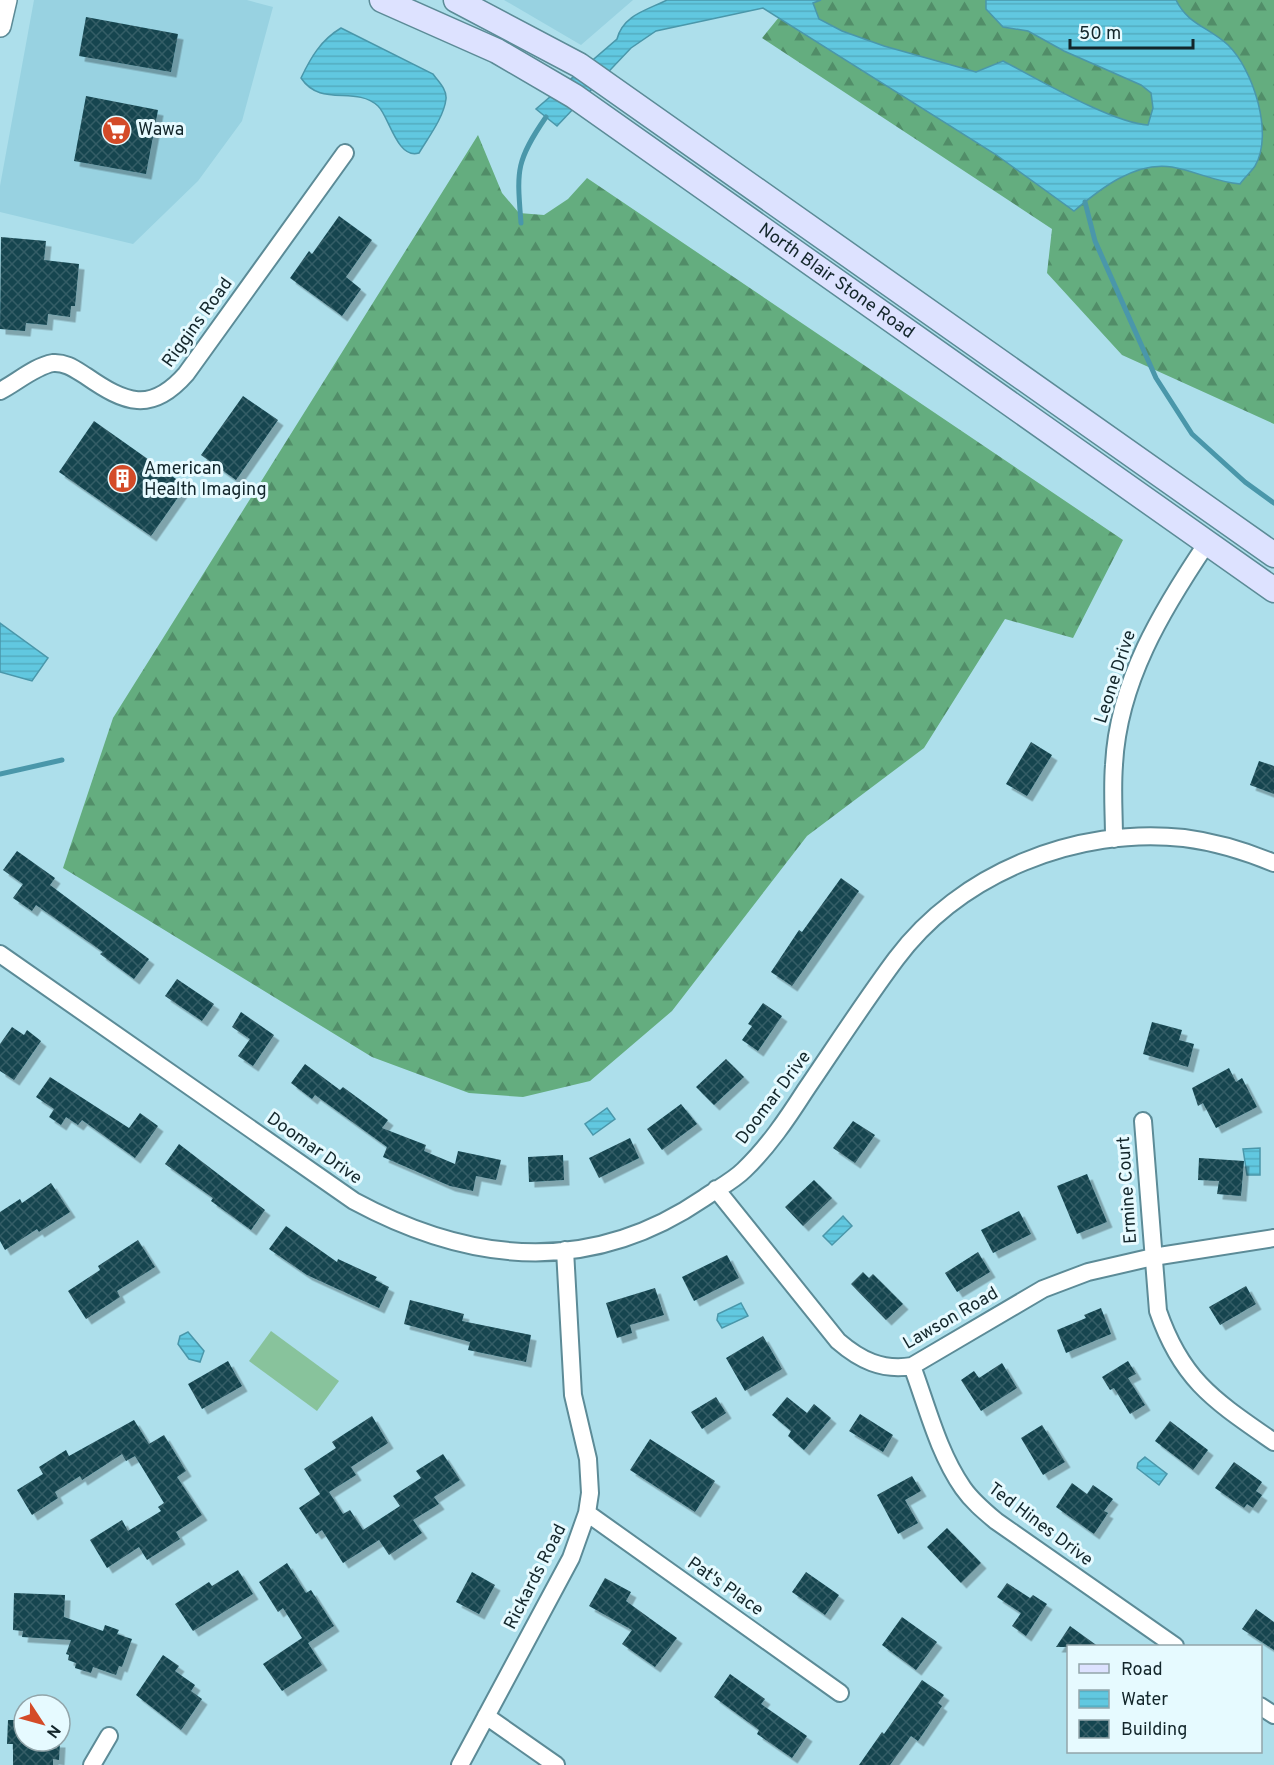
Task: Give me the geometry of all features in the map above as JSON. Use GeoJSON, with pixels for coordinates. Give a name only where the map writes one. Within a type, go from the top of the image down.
{"type":"FeatureCollection","features":[{"type":"Feature","properties":{"kind":"main road","name":"North Blair Stone Road"},"geometry":{"type":"LineString","coordinates":[[382,0],[497,51],[574,96],[1274,590]]}},
{"type":"Feature","properties":{"kind":"main road","name":"North Blair Stone Road"},"geometry":{"type":"LineString","coordinates":[[456,0],[579,65],[1267,550]]}},
{"type":"Feature","properties":{"kind":"main road"},"geometry":{"type":"LineString","coordinates":[[525,67],[542,44]]}},
{"type":"Feature","properties":{"kind":"main road"},"geometry":{"type":"LineString","coordinates":[[1207,543],[1231,540],[1267,550]]}},
{"type":"Feature","properties":{"kind":"street"},"geometry":{"type":"LineString","coordinates":[[0,26],[6,0]]}},
{"type":"Feature","properties":{"kind":"street","name":"Riggins Road"},"geometry":{"type":"LineString","coordinates":[[0,391],[54,363],[73,367],[124,399],[151,400],[165,394],[186,374],[345,153]]}},
{"type":"Feature","properties":{"kind":"street","name":"Leone Drive"},"geometry":{"type":"LineString","coordinates":[[1114,839],[1114,764],[1118,733],[1128,694],[1154,626],[1207,543]]}},
{"type":"Feature","properties":{"kind":"street","name":"Doomar Drive"},"geometry":{"type":"LineString","coordinates":[[0,954],[354,1201],[395,1223],[432,1237],[480,1249],[531,1253],[602,1244],[641,1232],[684,1211],[743,1171],[778,1132],[897,958],[921,930],[947,907],[979,885],[1038,856],[1065,847],[1114,839],[1156,837],[1206,842],[1274,863]]}},
{"type":"Feature","properties":{"kind":"street","name":"Ermine Court"},"geometry":{"type":"LineString","coordinates":[[1143,1121],[1158,1311],[1178,1358],[1208,1394],[1274,1442]]}},
{"type":"Feature","properties":{"kind":"street","name":"Lawson Road"},"geometry":{"type":"LineString","coordinates":[[716,1190],[838,1341],[853,1354],[870,1363],[886,1367],[912,1366],[1043,1288],[1088,1272],[1153,1257],[1274,1238]]}},
{"type":"Feature","properties":{"kind":"street","name":"Rickards Road"},"geometry":{"type":"LineString","coordinates":[[460,1765],[571,1558],[587,1513],[590,1493],[588,1460],[573,1395],[565,1250]]}},
{"type":"Feature","properties":{"kind":"street","name":"Ted Hines Drive"},"geometry":{"type":"LineString","coordinates":[[912,1366],[947,1459],[963,1487],[976,1503],[996,1521],[1172,1645]]}},
{"type":"Feature","properties":{"kind":"street","name":"Pat's Place"},"geometry":{"type":"LineString","coordinates":[[587,1513],[840,1693]]}},
{"type":"Feature","properties":{"kind":"street"},"geometry":{"type":"LineString","coordinates":[[486,1716],[556,1765]]}},
{"type":"Feature","properties":{"kind":"street"},"geometry":{"type":"LineString","coordinates":[[92,1765],[109,1736]]}},
{"type":"Feature","properties":{"kind":"shaded area"},"geometry":{"type":"Polygon","coordinates":[[[34,0],[247,0],[273,7],[242,121],[198,181],[133,244],[0,212],[0,186],[34,0]]]}},
{"type":"Feature","properties":{"kind":"shaded area"},"geometry":{"type":"Polygon","coordinates":[[[504,0],[633,0],[581,45],[504,0]]]}},
{"type":"Feature","properties":{"kind":"green space"},"geometry":{"type":"Polygon","coordinates":[[[793,0],[1274,0],[1274,424],[1122,355],[1047,273],[1052,229],[762,38],[793,0]]]}},
{"type":"Feature","properties":{"kind":"green space"},"geometry":{"type":"Polygon","coordinates":[[[478,135],[502,193],[519,213],[544,215],[568,199],[587,178],[1123,540],[1073,638],[1005,619],[924,748],[807,836],[672,1011],[590,1081],[523,1097],[469,1093],[372,1057],[63,868],[113,718],[478,135]]]}},
{"type":"Feature","properties":{"kind":"green space"},"geometry":{"type":"Polygon","coordinates":[[[271,1331],[339,1381],[317,1411],[249,1361],[271,1331]]]}},
{"type":"Feature","properties":{"kind":"water"},"geometry":{"type":"Polygon","coordinates":[[[667,0],[821,0],[813,3],[819,19],[842,31],[884,46],[976,72],[1003,61],[1096,109],[1115,117],[1148,125],[1153,108],[1151,93],[1141,85],[1064,51],[1028,31],[1003,27],[986,9],[986,0],[1176,0],[1187,15],[1228,45],[1245,70],[1258,102],[1262,137],[1260,153],[1255,166],[1240,184],[1172,167],[1145,168],[1119,178],[1074,211],[995,154],[763,8],[656,31],[631,48],[557,126],[536,109],[617,39],[620,31],[630,19],[667,0]]]}},
{"type":"Feature","properties":{"kind":"water"},"geometry":{"type":"Polygon","coordinates":[[[341,28],[433,74],[442,85],[446,95],[445,106],[419,153],[411,153],[399,144],[382,111],[369,100],[318,92],[309,87],[301,78],[317,50],[341,28]]]}},
{"type":"Feature","properties":{"kind":"water"},"geometry":{"type":"Polygon","coordinates":[[[0,623],[48,658],[32,681],[0,672],[0,623]]]}},
{"type":"Feature","properties":{"kind":"water"},"geometry":{"type":"Polygon","coordinates":[[[607,1108],[615,1119],[593,1135],[585,1124],[607,1108]]]}},
{"type":"Feature","properties":{"kind":"water"},"geometry":{"type":"Polygon","coordinates":[[[1260,1148],[1260,1175],[1247,1175],[1243,1149],[1260,1148]]]}},
{"type":"Feature","properties":{"kind":"water"},"geometry":{"type":"Polygon","coordinates":[[[843,1216],[852,1226],[832,1245],[823,1236],[843,1216]]]}},
{"type":"Feature","properties":{"kind":"water"},"geometry":{"type":"Polygon","coordinates":[[[741,1303],[748,1316],[722,1328],[717,1320],[718,1314],[741,1303]]]}},
{"type":"Feature","properties":{"kind":"water"},"geometry":{"type":"Polygon","coordinates":[[[188,1332],[204,1351],[200,1362],[189,1359],[178,1344],[180,1336],[188,1332]]]}},
{"type":"Feature","properties":{"kind":"water"},"geometry":{"type":"Polygon","coordinates":[[[1145,1457],[1167,1474],[1159,1485],[1137,1468],[1138,1463],[1145,1457]]]}},
{"type":"Feature","properties":{"kind":"building","name":"Wawa"},"geometry":{"type":"Polygon","coordinates":[[[86,17],[178,34],[171,72],[79,56],[86,17]]]}},
{"type":"Feature","properties":{"kind":"building","name":"Wawa"},"geometry":{"type":"Polygon","coordinates":[[[86,96],[158,110],[146,174],[74,161],[86,96]]]}},
{"type":"Feature","properties":{"kind":"building"},"geometry":{"type":"Polygon","coordinates":[[[339,216],[372,240],[346,277],[361,289],[342,316],[290,278],[309,251],[312,254],[339,216]]]}},
{"type":"Feature","properties":{"kind":"building"},"geometry":{"type":"Polygon","coordinates":[[[1,237],[46,241],[44,260],[79,264],[75,306],[71,306],[70,317],[48,314],[47,325],[26,323],[25,331],[0,329],[1,237]]]}},
{"type":"Feature","properties":{"kind":"building"},"geometry":{"type":"Polygon","coordinates":[[[243,396],[278,420],[236,480],[201,455],[243,396]]]}},
{"type":"Feature","properties":{"kind":"building","name":"American Health Imaging"},"geometry":{"type":"Polygon","coordinates":[[[94,421],[186,486],[151,536],[59,472],[94,421]]]}},
{"type":"Feature","properties":{"kind":"building"},"geometry":{"type":"Polygon","coordinates":[[[1031,742],[1052,755],[1027,796],[1006,784],[1031,742]]]}},
{"type":"Feature","properties":{"kind":"building"},"geometry":{"type":"Polygon","coordinates":[[[1259,761],[1274,766],[1274,794],[1250,785],[1259,761]]]}},
{"type":"Feature","properties":{"kind":"building"},"geometry":{"type":"Polygon","coordinates":[[[17,851],[55,878],[50,885],[149,959],[134,979],[100,954],[103,952],[36,905],[32,911],[13,898],[23,884],[3,870],[17,851]]]}},
{"type":"Feature","properties":{"kind":"building"},"geometry":{"type":"Polygon","coordinates":[[[841,878],[859,891],[792,986],[771,972],[799,930],[802,932],[841,878]]]}},
{"type":"Feature","properties":{"kind":"building"},"geometry":{"type":"Polygon","coordinates":[[[177,979],[214,1004],[202,1021],[165,996],[177,979]]]}},
{"type":"Feature","properties":{"kind":"building"},"geometry":{"type":"Polygon","coordinates":[[[763,1003],[782,1016],[758,1051],[742,1040],[752,1026],[748,1024],[763,1003]]]}},
{"type":"Feature","properties":{"kind":"building"},"geometry":{"type":"Polygon","coordinates":[[[241,1012],[274,1035],[253,1066],[238,1056],[250,1039],[232,1027],[241,1012]]]}},
{"type":"Feature","properties":{"kind":"building"},"geometry":{"type":"Polygon","coordinates":[[[1152,1022],[1182,1030],[1179,1040],[1194,1044],[1188,1067],[1143,1054],[1152,1022]]]}},
{"type":"Feature","properties":{"kind":"building"},"geometry":{"type":"Polygon","coordinates":[[[12,1027],[24,1035],[27,1030],[41,1041],[14,1080],[0,1071],[0,1044],[12,1027]]]}},
{"type":"Feature","properties":{"kind":"building"},"geometry":{"type":"Polygon","coordinates":[[[726,1059],[744,1077],[714,1105],[696,1087],[726,1059]]]}},
{"type":"Feature","properties":{"kind":"building"},"geometry":{"type":"Polygon","coordinates":[[[305,1064],[340,1090],[343,1087],[388,1120],[382,1128],[426,1145],[424,1151],[455,1164],[458,1151],[501,1160],[496,1180],[476,1176],[473,1191],[450,1186],[383,1157],[387,1147],[315,1095],[312,1099],[291,1083],[305,1064]]]}},
{"type":"Feature","properties":{"kind":"building"},"geometry":{"type":"Polygon","coordinates":[[[1229,1068],[1236,1082],[1242,1078],[1257,1107],[1216,1128],[1203,1103],[1198,1106],[1192,1088],[1229,1068]]]}},
{"type":"Feature","properties":{"kind":"building"},"geometry":{"type":"Polygon","coordinates":[[[50,1077],[129,1128],[140,1113],[158,1126],[135,1158],[82,1120],[78,1125],[66,1117],[61,1125],[49,1117],[54,1109],[36,1097],[50,1077]]]}},
{"type":"Feature","properties":{"kind":"building"},"geometry":{"type":"Polygon","coordinates":[[[681,1104],[697,1124],[662,1150],[647,1129],[681,1104]]]}},
{"type":"Feature","properties":{"kind":"building"},"geometry":{"type":"Polygon","coordinates":[[[853,1121],[875,1135],[855,1163],[833,1148],[853,1121]]]}},
{"type":"Feature","properties":{"kind":"building"},"geometry":{"type":"Polygon","coordinates":[[[630,1138],[639,1158],[599,1178],[589,1158],[630,1138]]]}},
{"type":"Feature","properties":{"kind":"building"},"geometry":{"type":"Polygon","coordinates":[[[179,1144],[265,1210],[251,1230],[211,1201],[213,1198],[165,1164],[179,1144]]]}},
{"type":"Feature","properties":{"kind":"building"},"geometry":{"type":"Polygon","coordinates":[[[563,1155],[564,1180],[529,1182],[528,1157],[563,1155]]]}},
{"type":"Feature","properties":{"kind":"building"},"geometry":{"type":"Polygon","coordinates":[[[1199,1158],[1244,1161],[1241,1196],[1217,1194],[1219,1181],[1198,1180],[1199,1158]]]}},
{"type":"Feature","properties":{"kind":"building"},"geometry":{"type":"Polygon","coordinates":[[[1087,1174],[1107,1222],[1077,1234],[1057,1186],[1087,1174]]]}},
{"type":"Feature","properties":{"kind":"building"},"geometry":{"type":"Polygon","coordinates":[[[814,1180],[832,1198],[803,1226],[785,1207],[814,1180]]]}},
{"type":"Feature","properties":{"kind":"building"},"geometry":{"type":"Polygon","coordinates":[[[51,1183],[70,1212],[39,1232],[37,1229],[5,1250],[0,1241],[0,1212],[20,1199],[22,1203],[51,1183]]]}},
{"type":"Feature","properties":{"kind":"building"},"geometry":{"type":"Polygon","coordinates":[[[1019,1211],[1031,1234],[993,1253],[981,1230],[1019,1211]]]}},
{"type":"Feature","properties":{"kind":"building"},"geometry":{"type":"Polygon","coordinates":[[[286,1226],[337,1262],[338,1259],[377,1277],[375,1280],[389,1287],[379,1308],[307,1275],[269,1249],[286,1226]]]}},
{"type":"Feature","properties":{"kind":"building"},"geometry":{"type":"Polygon","coordinates":[[[138,1240],[155,1267],[117,1291],[120,1297],[86,1319],[68,1291],[100,1270],[98,1266],[138,1240]]]}},
{"type":"Feature","properties":{"kind":"building"},"geometry":{"type":"Polygon","coordinates":[[[978,1252],[990,1272],[957,1292],[945,1273],[978,1252]]]}},
{"type":"Feature","properties":{"kind":"building"},"geometry":{"type":"Polygon","coordinates":[[[727,1255],[739,1278],[694,1301],[682,1277],[727,1255]]]}},
{"type":"Feature","properties":{"kind":"building"},"geometry":{"type":"Polygon","coordinates":[[[863,1272],[869,1278],[873,1274],[903,1304],[886,1320],[851,1284],[863,1272]]]}},
{"type":"Feature","properties":{"kind":"building"},"geometry":{"type":"Polygon","coordinates":[[[1246,1286],[1256,1304],[1220,1325],[1209,1307],[1246,1286]]]}},
{"type":"Feature","properties":{"kind":"building"},"geometry":{"type":"Polygon","coordinates":[[[655,1288],[664,1315],[630,1325],[632,1333],[617,1338],[606,1303],[655,1288]]]}},
{"type":"Feature","properties":{"kind":"building"},"geometry":{"type":"Polygon","coordinates":[[[410,1300],[464,1314],[462,1321],[531,1335],[526,1362],[468,1350],[470,1342],[404,1324],[410,1300]]]}},
{"type":"Feature","properties":{"kind":"building"},"geometry":{"type":"Polygon","coordinates":[[[1101,1308],[1111,1334],[1066,1353],[1057,1330],[1086,1318],[1084,1315],[1101,1308]]]}},
{"type":"Feature","properties":{"kind":"building"},"geometry":{"type":"Polygon","coordinates":[[[763,1336],[782,1369],[745,1391],[726,1358],[763,1336]]]}},
{"type":"Feature","properties":{"kind":"building"},"geometry":{"type":"Polygon","coordinates":[[[228,1361],[242,1386],[202,1409],[188,1384],[228,1361]]]}},
{"type":"Feature","properties":{"kind":"building"},"geometry":{"type":"Polygon","coordinates":[[[1128,1361],[1136,1374],[1128,1378],[1145,1405],[1130,1414],[1114,1388],[1110,1390],[1102,1377],[1128,1361]]]}},
{"type":"Feature","properties":{"kind":"building"},"geometry":{"type":"Polygon","coordinates":[[[1002,1363],[1017,1388],[981,1411],[961,1380],[974,1371],[979,1378],[1002,1363]]]}},
{"type":"Feature","properties":{"kind":"building"},"geometry":{"type":"Polygon","coordinates":[[[716,1397],[726,1413],[702,1429],[691,1412],[716,1397]]]}},
{"type":"Feature","properties":{"kind":"building"},"geometry":{"type":"Polygon","coordinates":[[[787,1397],[807,1413],[814,1404],[831,1418],[804,1450],[788,1436],[791,1431],[772,1415],[787,1397]]]}},
{"type":"Feature","properties":{"kind":"building"},"geometry":{"type":"Polygon","coordinates":[[[860,1414],[893,1435],[883,1452],[849,1431],[860,1414]]]}},
{"type":"Feature","properties":{"kind":"building"},"geometry":{"type":"Polygon","coordinates":[[[372,1416],[388,1443],[351,1467],[356,1475],[329,1492],[343,1514],[350,1510],[363,1530],[400,1506],[393,1496],[421,1478],[416,1471],[443,1454],[460,1480],[434,1497],[439,1504],[413,1520],[422,1533],[389,1555],[379,1540],[343,1563],[322,1530],[316,1534],[299,1508],[320,1494],[304,1469],[336,1448],[332,1442],[372,1416]]]}},
{"type":"Feature","properties":{"kind":"building"},"geometry":{"type":"Polygon","coordinates":[[[134,1420],[149,1444],[164,1435],[186,1471],[177,1477],[202,1515],[176,1532],[180,1539],[147,1560],[139,1547],[107,1568],[90,1540],[122,1520],[128,1531],[161,1511],[158,1507],[164,1503],[135,1456],[126,1461],[122,1454],[82,1480],[80,1476],[55,1492],[58,1498],[32,1515],[17,1490],[43,1474],[39,1467],[66,1450],[69,1456],[134,1420]]]}},
{"type":"Feature","properties":{"kind":"building"},"geometry":{"type":"Polygon","coordinates":[[[1170,1421],[1208,1450],[1193,1470],[1155,1441],[1170,1421]]]}},
{"type":"Feature","properties":{"kind":"building"},"geometry":{"type":"Polygon","coordinates":[[[1042,1425],[1065,1462],[1043,1475],[1021,1438],[1042,1425]]]}},
{"type":"Feature","properties":{"kind":"building"},"geometry":{"type":"Polygon","coordinates":[[[650,1439],[715,1481],[695,1512],[630,1470],[650,1439]]]}},
{"type":"Feature","properties":{"kind":"building"},"geometry":{"type":"Polygon","coordinates":[[[1234,1462],[1262,1482],[1256,1491],[1262,1495],[1253,1508],[1247,1504],[1244,1508],[1215,1488],[1234,1462]]]}},
{"type":"Feature","properties":{"kind":"building"},"geometry":{"type":"Polygon","coordinates":[[[912,1476],[921,1491],[905,1500],[918,1523],[898,1534],[877,1495],[912,1476]]]}},
{"type":"Feature","properties":{"kind":"building"},"geometry":{"type":"Polygon","coordinates":[[[1072,1483],[1087,1494],[1093,1485],[1113,1499],[1104,1511],[1108,1513],[1094,1534],[1056,1507],[1072,1483]]]}},
{"type":"Feature","properties":{"kind":"building"},"geometry":{"type":"Polygon","coordinates":[[[947,1528],[981,1563],[961,1583],[927,1547],[947,1528]]]}},
{"type":"Feature","properties":{"kind":"building"},"geometry":{"type":"Polygon","coordinates":[[[287,1563],[306,1593],[311,1590],[334,1626],[308,1643],[322,1665],[282,1691],[263,1664],[302,1638],[283,1608],[278,1612],[259,1582],[287,1563]]]}},
{"type":"Feature","properties":{"kind":"building"},"geometry":{"type":"Polygon","coordinates":[[[238,1570],[253,1594],[193,1631],[175,1604],[209,1582],[212,1586],[238,1570]]]}},
{"type":"Feature","properties":{"kind":"building"},"geometry":{"type":"Polygon","coordinates":[[[472,1572],[495,1585],[479,1614],[456,1602],[472,1572]]]}},
{"type":"Feature","properties":{"kind":"building"},"geometry":{"type":"Polygon","coordinates":[[[806,1572],[839,1595],[825,1615],[792,1592],[806,1572]]]}},
{"type":"Feature","properties":{"kind":"building"},"geometry":{"type":"Polygon","coordinates":[[[605,1578],[631,1592],[626,1601],[677,1638],[655,1667],[622,1644],[632,1630],[589,1606],[605,1578]]]}},
{"type":"Feature","properties":{"kind":"building"},"geometry":{"type":"Polygon","coordinates":[[[1007,1583],[1030,1598],[1033,1595],[1047,1604],[1026,1636],[1012,1626],[1021,1613],[997,1597],[1007,1583]]]}},
{"type":"Feature","properties":{"kind":"building"},"geometry":{"type":"Polygon","coordinates":[[[14,1593],[65,1595],[64,1617],[103,1631],[105,1625],[119,1630],[117,1634],[132,1639],[122,1667],[119,1666],[116,1675],[93,1667],[91,1673],[75,1668],[76,1663],[68,1660],[69,1655],[66,1654],[71,1640],[22,1637],[23,1631],[13,1630],[14,1593]]]}},
{"type":"Feature","properties":{"kind":"building"},"geometry":{"type":"Polygon","coordinates":[[[1256,1609],[1274,1622],[1274,1650],[1242,1629],[1256,1609]]]}},
{"type":"Feature","properties":{"kind":"building"},"geometry":{"type":"Polygon","coordinates":[[[902,1617],[937,1642],[916,1670],[882,1645],[902,1617]]]}},
{"type":"Feature","properties":{"kind":"building"},"geometry":{"type":"Polygon","coordinates":[[[1070,1626],[1096,1645],[1067,1645],[1067,1647],[1056,1647],[1070,1626]]]}},
{"type":"Feature","properties":{"kind":"building"},"geometry":{"type":"Polygon","coordinates":[[[163,1655],[179,1666],[175,1671],[195,1685],[191,1691],[202,1699],[181,1730],[136,1695],[163,1655]]]}},
{"type":"Feature","properties":{"kind":"building"},"geometry":{"type":"Polygon","coordinates":[[[730,1674],[765,1699],[761,1704],[807,1736],[792,1758],[757,1734],[759,1730],[714,1697],[730,1674]]]}},
{"type":"Feature","properties":{"kind":"building"},"geometry":{"type":"Polygon","coordinates":[[[922,1680],[944,1695],[938,1703],[942,1706],[918,1741],[911,1736],[890,1765],[859,1765],[882,1732],[884,1734],[922,1680]]]}},
{"type":"Feature","properties":{"kind":"building"},"geometry":{"type":"Polygon","coordinates":[[[8,1720],[12,1720],[12,1744],[7,1744],[8,1720]]]}},
{"type":"Feature","properties":{"kind":"building"},"geometry":{"type":"Polygon","coordinates":[[[13,1753],[59,1753],[59,1760],[53,1759],[53,1765],[13,1765],[13,1753]]]}},
{"type":"Feature","properties":{"kind":"waterway"},"geometry":{"type":"LineString","coordinates":[[521,223],[520,167],[528,145],[546,117]]}},
{"type":"Feature","properties":{"kind":"waterway"},"geometry":{"type":"LineString","coordinates":[[1085,202],[1095,241],[1156,378],[1192,434],[1245,482],[1274,503]]}},
{"type":"Feature","properties":{"kind":"waterway"},"geometry":{"type":"LineString","coordinates":[[0,774],[62,760]]}},
{"type":"Feature","properties":{"kind":"place","name":"Wawa"},"geometry":{"type":"Point","coordinates":[117,130]}},
{"type":"Feature","properties":{"kind":"place","name":"American Health Imaging"},"geometry":{"type":"Point","coordinates":[123,479]}}]}
